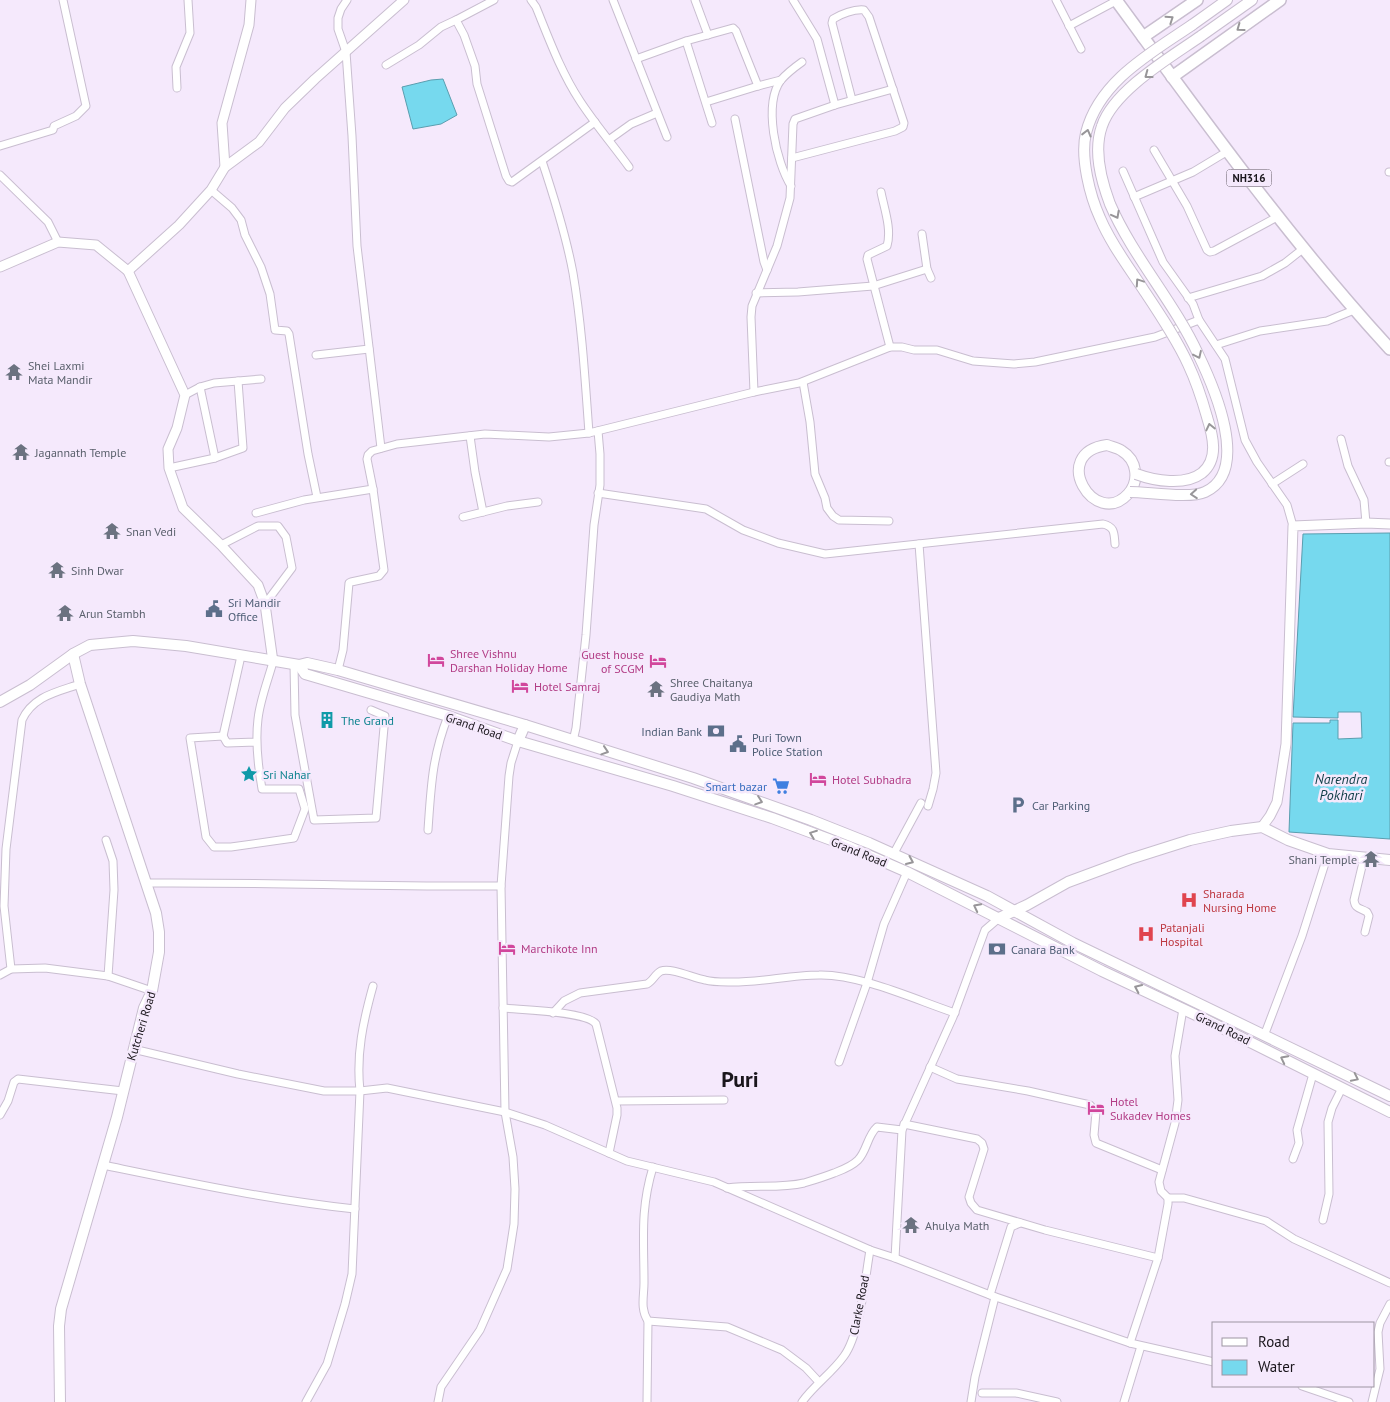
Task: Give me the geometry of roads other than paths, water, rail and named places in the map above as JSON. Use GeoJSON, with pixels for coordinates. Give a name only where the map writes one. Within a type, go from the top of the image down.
{"type":"FeatureCollection","features":[{"type":"Feature","properties":{"kind":"highway","name":"NH316"},"geometry":{"type":"LineString","coordinates":[[1116,0],[1228,151],[1304,248],[1354,310],[1390,349]]}},
{"type":"Feature","properties":{"kind":"highway"},"geometry":{"type":"LineString","coordinates":[[1143,37],[1197,0]]}},
{"type":"Feature","properties":{"kind":"highway"},"geometry":{"type":"LineString","coordinates":[[1172,77],[1280,0]]}},
{"type":"Feature","properties":{"kind":"main road"},"geometry":{"type":"LineString","coordinates":[[1136,474],[1145,478],[1168,480],[1188,480],[1197,477],[1208,468],[1212,460],[1214,445],[1200,392],[1188,363],[1162,317],[1118,251],[1100,218],[1091,193],[1086,168],[1084,149],[1086,133],[1099,103],[1112,85],[1126,72],[1227,0]]}},
{"type":"Feature","properties":{"kind":"main road"},"geometry":{"type":"LineString","coordinates":[[1130,492],[1203,493],[1213,488],[1221,479],[1228,465],[1228,450],[1219,407],[1198,354],[1131,244],[1111,204],[1103,183],[1097,153],[1098,139],[1102,125],[1110,110],[1121,96],[1252,0]]}},
{"type":"Feature","properties":{"kind":"main road"},"geometry":{"type":"LineString","coordinates":[[1107,445],[1122,451],[1132,461],[1136,474],[1130,492],[1118,502],[1105,503],[1096,500],[1083,488],[1080,480],[1079,467],[1086,454],[1097,447],[1107,445]]}},
{"type":"Feature","properties":{"kind":"main road","name":"Grand Road"},"geometry":{"type":"LineString","coordinates":[[0,702],[50,672],[73,654],[90,644],[133,641],[186,646],[273,662],[297,665],[307,663],[338,670],[525,725],[693,778],[812,820],[987,896],[1073,943],[1390,1096]]}},
{"type":"Feature","properties":{"kind":"main road","name":"Kutcheri Road"},"geometry":{"type":"LineString","coordinates":[[60,1402],[59,1326],[61,1309],[103,1165],[144,1008],[152,991],[159,952],[159,932],[156,913],[80,684],[73,654]]}},
{"type":"Feature","properties":{"kind":"main road","name":"Grand Road"},"geometry":{"type":"LineString","coordinates":[[297,665],[305,674],[448,716],[518,741],[673,786],[772,818],[850,848],[907,872],[1102,971],[1390,1112]]}},
{"type":"Feature","properties":{"kind":"main road"},"geometry":{"type":"LineString","coordinates":[[518,741],[525,725]]}},
{"type":"Feature","properties":{"kind":"main road"},"geometry":{"type":"LineString","coordinates":[[999,918],[1016,911],[1068,882],[1130,859],[1206,836],[1231,831],[1262,827],[1288,840],[1328,854],[1390,860]]}},
{"type":"Feature","properties":{"kind":"street"},"geometry":{"type":"LineString","coordinates":[[0,146],[54,130],[54,126],[76,116],[86,106],[63,0]]}},
{"type":"Feature","properties":{"kind":"street"},"geometry":{"type":"LineString","coordinates":[[177,88],[176,67],[190,33],[188,0]]}},
{"type":"Feature","properties":{"kind":"street"},"geometry":{"type":"LineString","coordinates":[[225,168],[222,123],[249,25],[251,0]]}},
{"type":"Feature","properties":{"kind":"street"},"geometry":{"type":"LineString","coordinates":[[347,0],[341,8],[338,18],[338,29],[346,52],[357,246],[381,448]]}},
{"type":"Feature","properties":{"kind":"street"},"geometry":{"type":"LineString","coordinates":[[128,271],[179,225],[211,190],[225,168],[259,142],[285,108],[404,0]]}},
{"type":"Feature","properties":{"kind":"street"},"geometry":{"type":"LineString","coordinates":[[386,65],[419,45],[441,27],[494,0]]}},
{"type":"Feature","properties":{"kind":"street"},"geometry":{"type":"LineString","coordinates":[[531,0],[536,7],[571,86],[629,167]]}},
{"type":"Feature","properties":{"kind":"street"},"geometry":{"type":"LineString","coordinates":[[613,0],[667,137]]}},
{"type":"Feature","properties":{"kind":"street"},"geometry":{"type":"LineString","coordinates":[[695,0],[708,35]]}},
{"type":"Feature","properties":{"kind":"street"},"geometry":{"type":"LineString","coordinates":[[794,0],[817,39],[835,104]]}},
{"type":"Feature","properties":{"kind":"street"},"geometry":{"type":"LineString","coordinates":[[1056,0],[1081,49]]}},
{"type":"Feature","properties":{"kind":"street"},"geometry":{"type":"LineString","coordinates":[[1070,26],[1116,0]]}},
{"type":"Feature","properties":{"kind":"street"},"geometry":{"type":"LineString","coordinates":[[792,158],[900,130],[903,127],[904,123],[870,17],[864,10],[860,9],[833,19],[832,23],[852,100]]}},
{"type":"Feature","properties":{"kind":"street"},"geometry":{"type":"LineString","coordinates":[[456,20],[464,35],[475,66],[477,84],[506,176],[509,180],[512,182],[542,162],[595,122]]}},
{"type":"Feature","properties":{"kind":"street"},"geometry":{"type":"LineString","coordinates":[[636,59],[686,41],[733,28],[736,31],[758,86]]}},
{"type":"Feature","properties":{"kind":"street"},"geometry":{"type":"LineString","coordinates":[[686,41],[712,123]]}},
{"type":"Feature","properties":{"kind":"street"},"geometry":{"type":"LineString","coordinates":[[706,102],[781,80],[802,62]]}},
{"type":"Feature","properties":{"kind":"street"},"geometry":{"type":"LineString","coordinates":[[781,80],[773,99],[771,112],[781,167],[791,186]]}},
{"type":"Feature","properties":{"kind":"street"},"geometry":{"type":"LineString","coordinates":[[754,392],[752,306],[777,246],[790,198],[793,124],[795,119],[835,104],[893,89]]}},
{"type":"Feature","properties":{"kind":"street"},"geometry":{"type":"LineString","coordinates":[[610,139],[632,124],[657,112]]}},
{"type":"Feature","properties":{"kind":"street"},"geometry":{"type":"LineString","coordinates":[[735,119],[767,270]]}},
{"type":"Feature","properties":{"kind":"street"},"geometry":{"type":"LineString","coordinates":[[1154,150],[1187,206],[1207,250],[1210,252],[1279,216]]}},
{"type":"Feature","properties":{"kind":"street"},"geometry":{"type":"LineString","coordinates":[[1134,197],[1172,182],[1207,165],[1228,151]]}},
{"type":"Feature","properties":{"kind":"street"},"geometry":{"type":"LineString","coordinates":[[542,162],[553,196],[572,271],[585,370],[589,433]]}},
{"type":"Feature","properties":{"kind":"street"},"geometry":{"type":"LineString","coordinates":[[1123,171],[1163,262],[1193,304],[1199,320],[1225,359],[1245,440],[1257,462],[1287,505],[1293,526],[1286,744],[1277,802],[1262,827]]}},
{"type":"Feature","properties":{"kind":"street"},"geometry":{"type":"LineString","coordinates":[[0,175],[48,222],[58,242]]}},
{"type":"Feature","properties":{"kind":"street"},"geometry":{"type":"LineString","coordinates":[[211,190],[232,208],[241,220],[245,235],[261,267],[270,294],[275,330],[287,331],[289,334],[308,454],[317,497]]}},
{"type":"Feature","properties":{"kind":"street"},"geometry":{"type":"LineString","coordinates":[[881,192],[888,223],[888,241],[887,246],[868,255],[868,267],[890,347]]}},
{"type":"Feature","properties":{"kind":"street"},"geometry":{"type":"LineString","coordinates":[[922,234],[927,269],[931,278]]}},
{"type":"Feature","properties":{"kind":"street"},"geometry":{"type":"LineString","coordinates":[[0,267],[58,242],[96,246],[128,271],[185,395],[177,428],[168,450],[169,468],[182,508],[221,545],[258,585],[265,604],[273,662],[258,718],[257,758],[262,789],[299,789],[305,809],[294,838],[232,847],[214,847],[206,837],[190,738],[223,736]]}},
{"type":"Feature","properties":{"kind":"street"},"geometry":{"type":"LineString","coordinates":[[1188,298],[1262,276],[1285,263],[1304,248]]}},
{"type":"Feature","properties":{"kind":"street"},"geometry":{"type":"LineString","coordinates":[[756,293],[798,292],[873,286],[927,269]]}},
{"type":"Feature","properties":{"kind":"street"},"geometry":{"type":"LineString","coordinates":[[1216,345],[1260,331],[1327,321],[1354,310]]}},
{"type":"Feature","properties":{"kind":"street"},"geometry":{"type":"LineString","coordinates":[[338,670],[343,650],[349,583],[380,576],[384,570],[367,459],[372,451],[397,444],[485,434],[549,437],[589,433],[754,392],[803,382],[890,347],[937,350],[973,361],[1014,364],[1035,362],[1155,337],[1199,320]]}},
{"type":"Feature","properties":{"kind":"street"},"geometry":{"type":"LineString","coordinates":[[316,356],[369,349]]}},
{"type":"Feature","properties":{"kind":"street"},"geometry":{"type":"LineString","coordinates":[[185,395],[200,387],[214,383],[261,379]]}},
{"type":"Feature","properties":{"kind":"street"},"geometry":{"type":"LineString","coordinates":[[169,468],[215,458],[243,448],[238,381]]}},
{"type":"Feature","properties":{"kind":"street"},"geometry":{"type":"LineString","coordinates":[[803,382],[810,422],[815,474],[827,508],[839,520],[889,521]]}},
{"type":"Feature","properties":{"kind":"street"},"geometry":{"type":"LineString","coordinates":[[200,387],[215,458]]}},
{"type":"Feature","properties":{"kind":"street"},"geometry":{"type":"LineString","coordinates":[[573,741],[577,723],[585,644],[598,493],[600,468],[598,431]]}},
{"type":"Feature","properties":{"kind":"street"},"geometry":{"type":"LineString","coordinates":[[470,436],[475,472],[484,512]]}},
{"type":"Feature","properties":{"kind":"street"},"geometry":{"type":"LineString","coordinates":[[1341,439],[1348,466],[1364,500],[1366,523]]}},
{"type":"Feature","properties":{"kind":"street"},"geometry":{"type":"LineString","coordinates":[[1272,484],[1302,464]]}},
{"type":"Feature","properties":{"kind":"street"},"geometry":{"type":"LineString","coordinates":[[256,513],[317,497],[373,489]]}},
{"type":"Feature","properties":{"kind":"street"},"geometry":{"type":"LineString","coordinates":[[598,493],[706,510],[752,534],[778,543],[826,554],[1103,524],[1110,526],[1113,530],[1115,544]]}},
{"type":"Feature","properties":{"kind":"street"},"geometry":{"type":"LineString","coordinates":[[463,517],[507,506],[538,502]]}},
{"type":"Feature","properties":{"kind":"street"},"geometry":{"type":"LineString","coordinates":[[1293,526],[1390,524]]}},
{"type":"Feature","properties":{"kind":"street"},"geometry":{"type":"LineString","coordinates":[[221,545],[258,526],[278,526],[286,537],[292,568],[265,604]]}},
{"type":"Feature","properties":{"kind":"street"},"geometry":{"type":"LineString","coordinates":[[894,854],[934,789],[936,773],[919,544]]}},
{"type":"Feature","properties":{"kind":"street"},"geometry":{"type":"LineString","coordinates":[[241,656],[223,736],[227,743],[257,742]]}},
{"type":"Feature","properties":{"kind":"street"},"geometry":{"type":"LineString","coordinates":[[297,665],[296,715],[314,820],[376,818],[385,716],[370,710]]}},
{"type":"Feature","properties":{"kind":"street"},"geometry":{"type":"LineString","coordinates":[[11,969],[4,906],[6,849],[22,720],[27,709],[44,697],[80,684]]}},
{"type":"Feature","properties":{"kind":"street"},"geometry":{"type":"LineString","coordinates":[[428,830],[434,762],[448,716]]}},
{"type":"Feature","properties":{"kind":"street"},"geometry":{"type":"LineString","coordinates":[[438,1402],[441,1387],[480,1330],[507,1269],[514,1224],[515,1189],[513,1157],[505,1112],[500,886],[508,776],[518,741]]}},
{"type":"Feature","properties":{"kind":"street"},"geometry":{"type":"LineString","coordinates":[[106,840],[113,861],[114,890],[108,976]]}},
{"type":"Feature","properties":{"kind":"street"},"geometry":{"type":"LineString","coordinates":[[1264,1036],[1302,936],[1328,854]]}},
{"type":"Feature","properties":{"kind":"street"},"geometry":{"type":"LineString","coordinates":[[1364,858],[1354,905],[1358,909],[1367,912],[1369,916],[1365,932]]}},
{"type":"Feature","properties":{"kind":"street"},"geometry":{"type":"LineString","coordinates":[[839,1062],[867,983],[884,924],[907,872]]}},
{"type":"Feature","properties":{"kind":"street"},"geometry":{"type":"LineString","coordinates":[[146,883],[228,882],[412,887],[500,886]]}},
{"type":"Feature","properties":{"kind":"street"},"geometry":{"type":"LineString","coordinates":[[896,1258],[903,1127],[954,1013],[985,930],[999,918]]}},
{"type":"Feature","properties":{"kind":"street"},"geometry":{"type":"LineString","coordinates":[[0,975],[11,969],[45,968],[108,976],[152,991]]}},
{"type":"Feature","properties":{"kind":"street"},"geometry":{"type":"LineString","coordinates":[[552,1013],[571,996],[580,993],[647,984],[653,981],[658,973],[668,970],[715,982],[768,981],[819,975],[847,978],[954,1013]]}},
{"type":"Feature","properties":{"kind":"street"},"geometry":{"type":"LineString","coordinates":[[306,1402],[327,1364],[352,1274],[360,1091],[359,1042],[373,986]]}},
{"type":"Feature","properties":{"kind":"street"},"geometry":{"type":"LineString","coordinates":[[502,1008],[586,1017],[596,1024],[616,1101],[617,1115],[609,1153]]}},
{"type":"Feature","properties":{"kind":"street"},"geometry":{"type":"LineString","coordinates":[[1130,1343],[1158,1258],[1168,1198],[1159,1187],[1159,1182],[1175,1123],[1178,1100],[1175,1056],[1183,1009]]}},
{"type":"Feature","properties":{"kind":"street"},"geometry":{"type":"LineString","coordinates":[[132,1050],[324,1091],[360,1091],[387,1088],[505,1112],[545,1125],[627,1161],[714,1182],[870,1250],[896,1258],[992,1296],[1130,1343],[1212,1362]]}},
{"type":"Feature","properties":{"kind":"street"},"geometry":{"type":"LineString","coordinates":[[930,1067],[957,1079],[1028,1091],[1090,1105],[1096,1112],[1094,1135],[1096,1144],[1162,1170]]}},
{"type":"Feature","properties":{"kind":"street"},"geometry":{"type":"LineString","coordinates":[[1293,1159],[1299,1143],[1298,1130],[1313,1074]]}},
{"type":"Feature","properties":{"kind":"street"},"geometry":{"type":"LineString","coordinates":[[0,1115],[8,1101],[14,1082],[18,1079],[123,1091]]}},
{"type":"Feature","properties":{"kind":"street"},"geometry":{"type":"LineString","coordinates":[[1323,1220],[1329,1194],[1328,1122],[1332,1108],[1342,1088]]}},
{"type":"Feature","properties":{"kind":"street"},"geometry":{"type":"LineString","coordinates":[[616,1101],[724,1100]]}},
{"type":"Feature","properties":{"kind":"street"},"geometry":{"type":"LineString","coordinates":[[727,1188],[775,1186],[803,1183],[822,1178],[849,1167],[858,1160],[873,1131],[877,1128],[903,1127],[977,1139],[982,1143],[984,1149],[969,1197],[977,1210],[1020,1223],[1158,1258]]}},
{"type":"Feature","properties":{"kind":"street"},"geometry":{"type":"LineString","coordinates":[[103,1165],[232,1192],[355,1209]]}},
{"type":"Feature","properties":{"kind":"street"},"geometry":{"type":"LineString","coordinates":[[647,1402],[648,1321],[643,1314],[642,1245],[644,1206],[653,1167]]}},
{"type":"Feature","properties":{"kind":"street"},"geometry":{"type":"LineString","coordinates":[[1168,1198],[1184,1198],[1266,1221],[1294,1239],[1390,1283]]}},
{"type":"Feature","properties":{"kind":"street"},"geometry":{"type":"LineString","coordinates":[[971,1402],[992,1296],[1011,1228],[1020,1223]]}},
{"type":"Feature","properties":{"kind":"street","name":"Clarke Road"},"geometry":{"type":"LineString","coordinates":[[802,1402],[844,1356],[854,1338],[870,1250]]}},
{"type":"Feature","properties":{"kind":"street"},"geometry":{"type":"LineString","coordinates":[[1372,1402],[1380,1369],[1378,1332],[1380,1323],[1390,1304]]}},
{"type":"Feature","properties":{"kind":"street"},"geometry":{"type":"LineString","coordinates":[[648,1321],[727,1327],[782,1350],[806,1368],[819,1382]]}},
{"type":"Feature","properties":{"kind":"street"},"geometry":{"type":"LineString","coordinates":[[1124,1402],[1141,1346]]}},
{"type":"Feature","properties":{"kind":"street"},"geometry":{"type":"LineString","coordinates":[[1305,1387],[1349,1402]]}},
{"type":"Feature","properties":{"kind":"street"},"geometry":{"type":"LineString","coordinates":[[982,1393],[1016,1393],[1058,1402]]}},
{"type":"Feature","properties":{"kind":"water"},"geometry":{"type":"Polygon","coordinates":[[[443,79],[457,115],[441,124],[413,129],[402,87],[443,79]]]}},
{"type":"Feature","properties":{"kind":"water","name":"Narendra Pokhari"},"geometry":{"type":"Polygon","coordinates":[[[1390,533],[1390,839],[1289,832],[1293,723],[1330,723],[1330,720],[1338,720],[1338,739],[1362,738],[1361,712],[1338,712],[1338,718],[1293,717],[1303,534],[1390,533]]]}},
{"type":"Feature","properties":{"kind":"place","name":"Shei Laxmi Mata Mandir"},"geometry":{"type":"Point","coordinates":[14,372]}},
{"type":"Feature","properties":{"kind":"place","name":"Jagannath Temple"},"geometry":{"type":"Point","coordinates":[21,452]}},
{"type":"Feature","properties":{"kind":"place","name":"Snan Vedi"},"geometry":{"type":"Point","coordinates":[112,531]}},
{"type":"Feature","properties":{"kind":"place","name":"Sinh Dwar"},"geometry":{"type":"Point","coordinates":[57,570]}},
{"type":"Feature","properties":{"kind":"place","name":"Sri Mandir Office"},"geometry":{"type":"Point","coordinates":[214,609]}},
{"type":"Feature","properties":{"kind":"place","name":"Arun Stambh"},"geometry":{"type":"Point","coordinates":[65,613]}},
{"type":"Feature","properties":{"kind":"place","name":"Shree Vishnu Darshan Holiday Home"},"geometry":{"type":"Point","coordinates":[436,660]}},
{"type":"Feature","properties":{"kind":"place","name":"Guest house of SCGM"},"geometry":{"type":"Point","coordinates":[658,661]}},
{"type":"Feature","properties":{"kind":"place","name":"Hotel Samraj"},"geometry":{"type":"Point","coordinates":[520,686]}},
{"type":"Feature","properties":{"kind":"place","name":"Shree Chaitanya Gaudiya Math"},"geometry":{"type":"Point","coordinates":[656,689]}},
{"type":"Feature","properties":{"kind":"place","name":"The Grand"},"geometry":{"type":"Point","coordinates":[327,720]}},
{"type":"Feature","properties":{"kind":"place","name":"Indian Bank"},"geometry":{"type":"Point","coordinates":[716,731]}},
{"type":"Feature","properties":{"kind":"place","name":"Puri Town Police Station"},"geometry":{"type":"Point","coordinates":[738,744]}},
{"type":"Feature","properties":{"kind":"place","name":"Sri Nahar"},"geometry":{"type":"Point","coordinates":[249,774]}},
{"type":"Feature","properties":{"kind":"place","name":"Hotel Subhadra"},"geometry":{"type":"Point","coordinates":[818,779]}},
{"type":"Feature","properties":{"kind":"place","name":"Smart bazar"},"geometry":{"type":"Point","coordinates":[781,786]}},
{"type":"Feature","properties":{"kind":"place","name":"Car Parking"},"geometry":{"type":"Point","coordinates":[1018,805]}},
{"type":"Feature","properties":{"kind":"place","name":"Shani Temple"},"geometry":{"type":"Point","coordinates":[1371,859]}},
{"type":"Feature","properties":{"kind":"place","name":"Sharada Nursing Home"},"geometry":{"type":"Point","coordinates":[1189,900]}},
{"type":"Feature","properties":{"kind":"place","name":"Patanjali Hospital"},"geometry":{"type":"Point","coordinates":[1146,934]}},
{"type":"Feature","properties":{"kind":"place","name":"Marchikote Inn"},"geometry":{"type":"Point","coordinates":[507,948]}},
{"type":"Feature","properties":{"kind":"place","name":"Canara Bank"},"geometry":{"type":"Point","coordinates":[997,949]}},
{"type":"Feature","properties":{"kind":"place","name":"Hotel Sukadev Homes"},"geometry":{"type":"Point","coordinates":[1096,1108]}},
{"type":"Feature","properties":{"kind":"place","name":"Ahulya Math"},"geometry":{"type":"Point","coordinates":[911,1225]}},
{"type":"Feature","properties":{"kind":"district","name":"Puri"},"geometry":{"type":"Point","coordinates":[740,1079]}}]}
